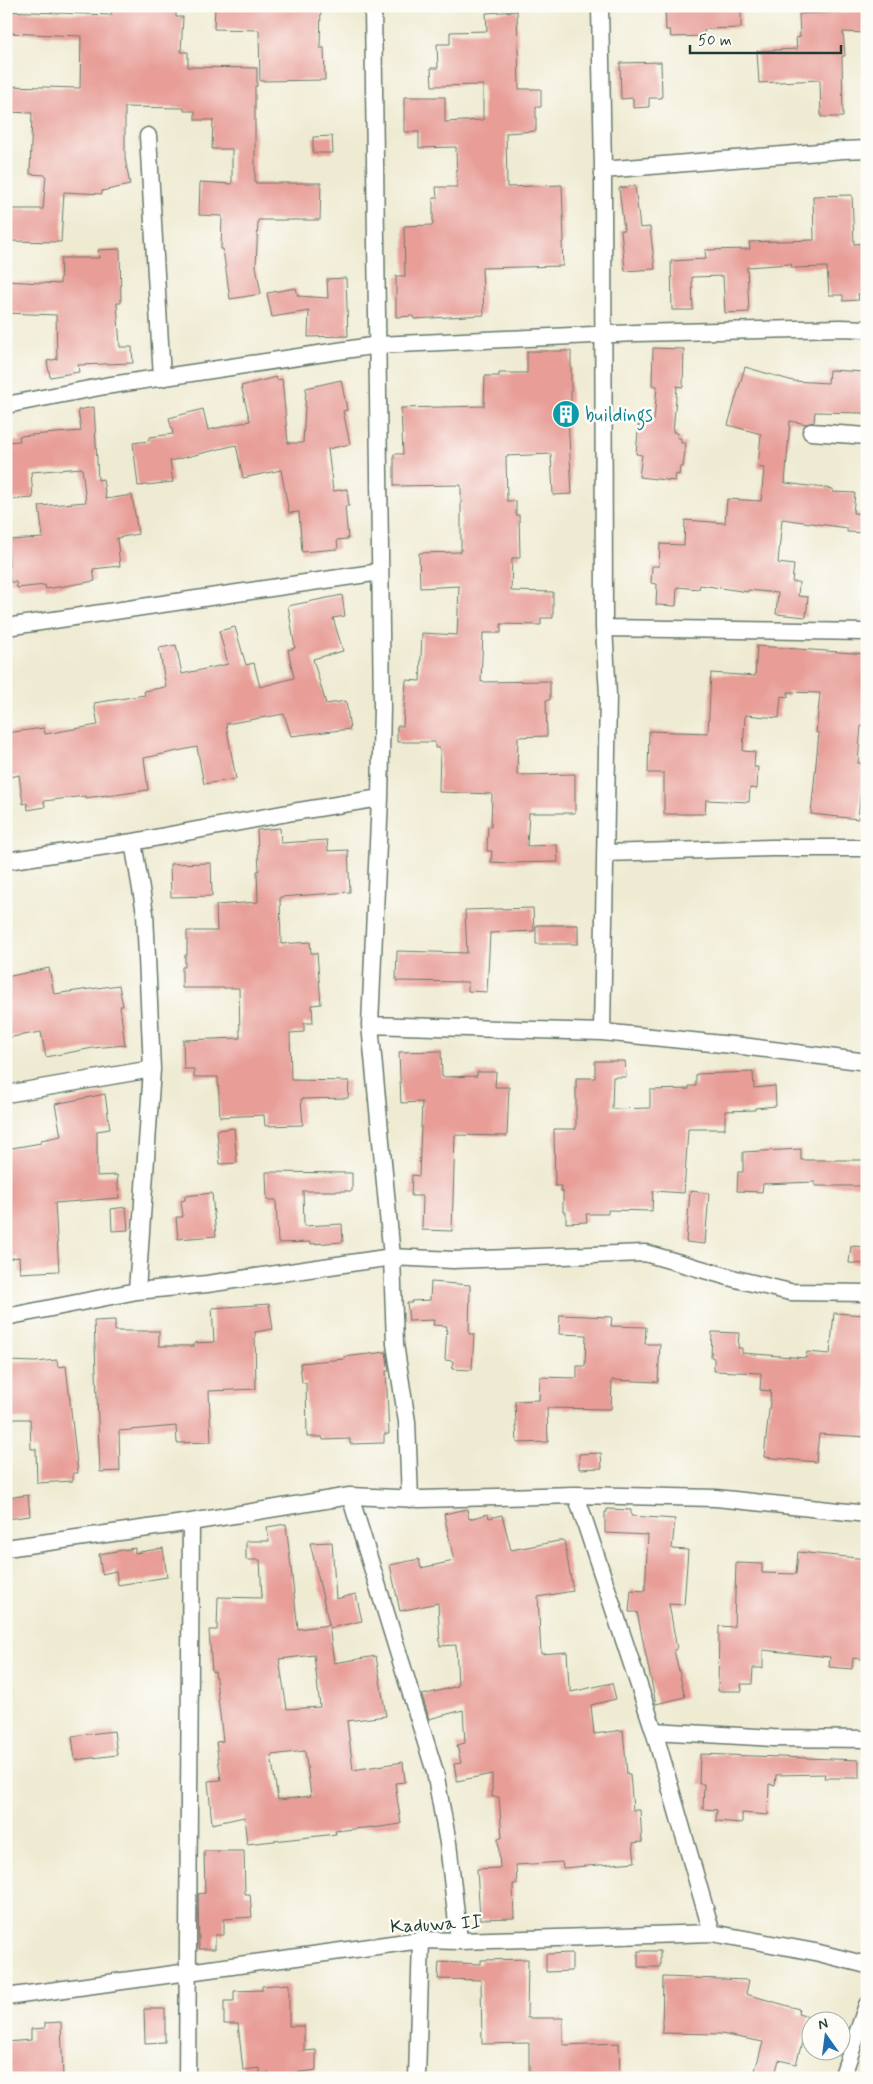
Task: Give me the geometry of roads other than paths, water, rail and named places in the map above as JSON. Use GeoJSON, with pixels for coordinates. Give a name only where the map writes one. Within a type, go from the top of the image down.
{"type":"FeatureCollection","features":[{"type":"Feature","properties":{"kind":"street"},"geometry":{"type":"LineString","coordinates":[[372,6],[382,707],[370,1026],[392,1257],[394,1344],[408,1422],[410,1499]]}},
{"type":"Feature","properties":{"kind":"street"},"geometry":{"type":"LineString","coordinates":[[600,6],[603,170],[604,628],[608,695],[602,1032]]}},
{"type":"Feature","properties":{"kind":"street"},"geometry":{"type":"LineString","coordinates":[[148,136],[162,378]]}},
{"type":"Feature","properties":{"kind":"street"},"geometry":{"type":"LineString","coordinates":[[603,170],[867,149]]}},
{"type":"Feature","properties":{"kind":"street"},"geometry":{"type":"LineString","coordinates":[[6,405],[105,386],[378,345],[602,335],[840,328],[867,329]]}},
{"type":"Feature","properties":{"kind":"street"},"geometry":{"type":"LineString","coordinates":[[811,432],[867,436]]}},
{"type":"Feature","properties":{"kind":"street"},"geometry":{"type":"LineString","coordinates":[[6,627],[380,572]]}},
{"type":"Feature","properties":{"kind":"street"},"geometry":{"type":"LineString","coordinates":[[604,628],[865,632]]}},
{"type":"Feature","properties":{"kind":"street"},"geometry":{"type":"LineString","coordinates":[[6,861],[133,842],[380,798]]}},
{"type":"Feature","properties":{"kind":"street"},"geometry":{"type":"LineString","coordinates":[[133,842],[145,913],[152,1069],[137,1291]]}},
{"type":"Feature","properties":{"kind":"street"},"geometry":{"type":"LineString","coordinates":[[605,853],[771,848],[867,848]]}},
{"type":"Feature","properties":{"kind":"street"},"geometry":{"type":"LineString","coordinates":[[370,1026],[602,1032],[742,1046],[867,1062]]}},
{"type":"Feature","properties":{"kind":"street"},"geometry":{"type":"LineString","coordinates":[[6,1094],[152,1069]]}},
{"type":"Feature","properties":{"kind":"street"},"geometry":{"type":"LineString","coordinates":[[6,1317],[137,1291],[207,1284],[392,1257],[452,1260],[645,1253],[790,1292],[867,1293]]}},
{"type":"Feature","properties":{"kind":"street"},"geometry":{"type":"LineString","coordinates":[[576,1495],[654,1731],[712,1933]]}},
{"type":"Feature","properties":{"kind":"street"},"geometry":{"type":"LineString","coordinates":[[6,1548],[191,1522],[350,1496],[410,1499],[576,1495],[716,1498],[867,1514]]}},
{"type":"Feature","properties":{"kind":"street"},"geometry":{"type":"LineString","coordinates":[[350,1496],[434,1772],[448,1843],[459,1941]]}},
{"type":"Feature","properties":{"kind":"street"},"geometry":{"type":"LineString","coordinates":[[187,2078],[191,1522]]}},
{"type":"Feature","properties":{"kind":"street"},"geometry":{"type":"LineString","coordinates":[[654,1731],[773,1738],[867,1739]]}},
{"type":"Feature","properties":{"kind":"street","name":"Kaduwa II"},"geometry":{"type":"LineString","coordinates":[[6,1997],[421,1940],[459,1941],[712,1933],[815,1952],[867,1965]]}},
{"type":"Feature","properties":{"kind":"street"},"geometry":{"type":"LineString","coordinates":[[417,2078],[421,1940]]}},
{"type":"Feature","properties":{"kind":"street"},"geometry":{"type":"LineString","coordinates":[[842,2078],[867,2006]]}},
{"type":"Feature","properties":{"kind":"place","name":"buildings"},"geometry":{"type":"Point","coordinates":[566,414]}}]}
